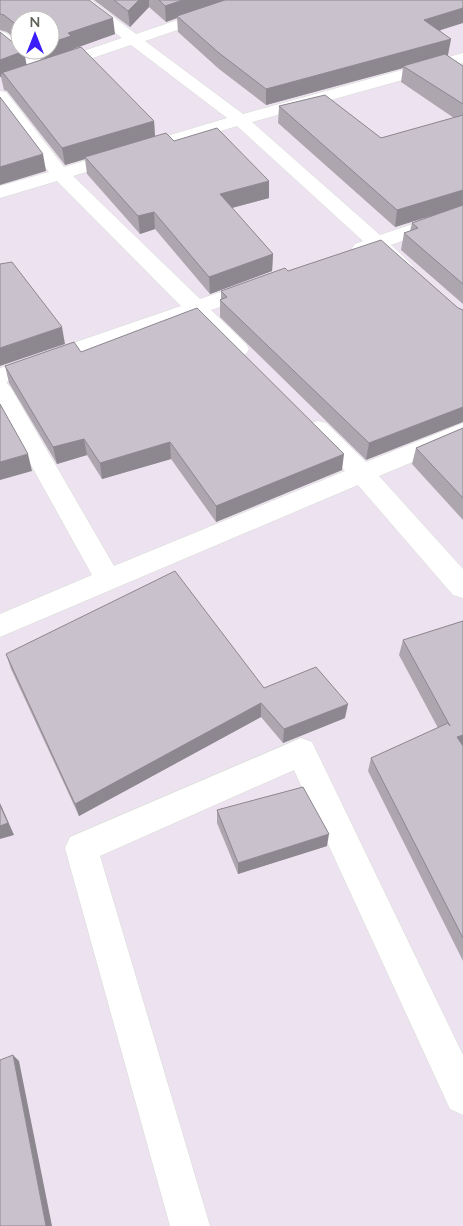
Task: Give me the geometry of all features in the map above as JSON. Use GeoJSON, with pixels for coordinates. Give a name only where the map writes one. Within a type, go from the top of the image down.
{"type":"FeatureCollection","features":[{"type":"Feature","properties":{"kind":"street"},"geometry":{"type":"LineString","coordinates":[[81,0],[240,120],[420,281]]}},
{"type":"Feature","properties":{"kind":"street"},"geometry":{"type":"LineString","coordinates":[[211,0],[225,9]]}},
{"type":"Feature","properties":{"kind":"street"},"geometry":{"type":"LineString","coordinates":[[26,76],[252,0]]}},
{"type":"Feature","properties":{"kind":"street"},"geometry":{"type":"LineString","coordinates":[[0,36],[43,70]]}},
{"type":"Feature","properties":{"kind":"street"},"geometry":{"type":"LineString","coordinates":[[0,192],[240,120],[463,58]]}},
{"type":"Feature","properties":{"kind":"street"},"geometry":{"type":"LineString","coordinates":[[3,87],[60,174],[252,363]]}},
{"type":"Feature","properties":{"kind":"street"},"geometry":{"type":"LineString","coordinates":[[340,256],[463,213]]}},
{"type":"Feature","properties":{"kind":"street"},"geometry":{"type":"LineString","coordinates":[[0,376],[278,279]]}},
{"type":"Feature","properties":{"kind":"street"},"geometry":{"type":"LineString","coordinates":[[0,388],[109,581]]}},
{"type":"Feature","properties":{"kind":"street"},"geometry":{"type":"LineString","coordinates":[[307,419],[362,474],[463,587]]}},
{"type":"Feature","properties":{"kind":"street"},"geometry":{"type":"LineString","coordinates":[[0,626],[463,431]]}},
{"type":"Feature","properties":{"kind":"street"},"geometry":{"type":"LineString","coordinates":[[190,1226],[81,848],[301,752],[463,1096]]}},
{"type":"Feature","properties":{"kind":"building"},"geometry":{"type":"Polygon","coordinates":[[[0,0],[89,0],[113,18],[68,33],[71,36],[60,40],[60,10],[10,10],[10,20],[0,14],[0,0]]]}},
{"type":"Feature","properties":{"kind":"building"},"geometry":{"type":"Polygon","coordinates":[[[114,0],[139,0],[128,11],[114,0]]]}},
{"type":"Feature","properties":{"kind":"building"},"geometry":{"type":"Polygon","coordinates":[[[159,0],[183,0],[165,6],[159,0]]]}},
{"type":"Feature","properties":{"kind":"building"},"geometry":{"type":"Polygon","coordinates":[[[225,0],[463,0],[463,8],[424,20],[451,39],[266,89],[219,53],[177,16],[225,0]]]}},
{"type":"Feature","properties":{"kind":"building"},"geometry":{"type":"Polygon","coordinates":[[[0,32],[10,40],[10,56],[0,60],[0,32]]]}},
{"type":"Feature","properties":{"kind":"building"},"geometry":{"type":"Polygon","coordinates":[[[81,47],[154,121],[62,148],[4,74],[1,73],[41,60],[60,60],[60,54],[81,47]]]}},
{"type":"Feature","properties":{"kind":"building"},"geometry":{"type":"Polygon","coordinates":[[[445,54],[463,66],[463,104],[403,66],[445,54]]]}},
{"type":"Feature","properties":{"kind":"building"},"geometry":{"type":"Polygon","coordinates":[[[325,95],[381,138],[463,115],[463,190],[397,210],[279,106],[325,95]]]}},
{"type":"Feature","properties":{"kind":"building"},"geometry":{"type":"Polygon","coordinates":[[[0,97],[43,154],[0,167],[0,97]]]}},
{"type":"Feature","properties":{"kind":"building"},"geometry":{"type":"Polygon","coordinates":[[[217,128],[269,181],[220,194],[273,254],[209,277],[154,212],[138,216],[85,157],[166,133],[174,141],[217,128]]]}},
{"type":"Feature","properties":{"kind":"building"},"geometry":{"type":"Polygon","coordinates":[[[463,205],[463,284],[404,233],[418,228],[412,223],[463,205]]]}},
{"type":"Feature","properties":{"kind":"building"},"geometry":{"type":"Polygon","coordinates":[[[381,240],[458,308],[463,310],[463,407],[369,443],[220,300],[227,297],[221,291],[285,268],[288,271],[381,240]]]}},
{"type":"Feature","properties":{"kind":"building"},"geometry":{"type":"Polygon","coordinates":[[[12,262],[62,327],[0,348],[0,264],[12,262]]]}},
{"type":"Feature","properties":{"kind":"building"},"geometry":{"type":"Polygon","coordinates":[[[197,308],[344,454],[216,506],[170,442],[100,463],[84,439],[53,447],[5,366],[74,342],[81,352],[197,308]]]}},
{"type":"Feature","properties":{"kind":"building"},"geometry":{"type":"Polygon","coordinates":[[[0,404],[28,454],[0,462],[0,404]]]}},
{"type":"Feature","properties":{"kind":"building"},"geometry":{"type":"Polygon","coordinates":[[[463,428],[463,498],[416,448],[463,428]]]}},
{"type":"Feature","properties":{"kind":"building"},"geometry":{"type":"Polygon","coordinates":[[[175,571],[264,688],[316,667],[348,704],[284,729],[261,703],[75,804],[6,654],[175,571]]]}},
{"type":"Feature","properties":{"kind":"building"},"geometry":{"type":"Polygon","coordinates":[[[463,621],[463,735],[457,737],[463,746],[463,938],[371,758],[448,723],[450,726],[403,640],[463,621]]]}},
{"type":"Feature","properties":{"kind":"building"},"geometry":{"type":"Polygon","coordinates":[[[303,787],[329,834],[238,863],[217,810],[303,787]]]}},
{"type":"Feature","properties":{"kind":"building"},"geometry":{"type":"Polygon","coordinates":[[[0,805],[8,823],[0,826],[0,805]]]}},
{"type":"Feature","properties":{"kind":"building"},"geometry":{"type":"Polygon","coordinates":[[[13,1055],[46,1226],[0,1226],[0,1060],[13,1055]]]}}]}
